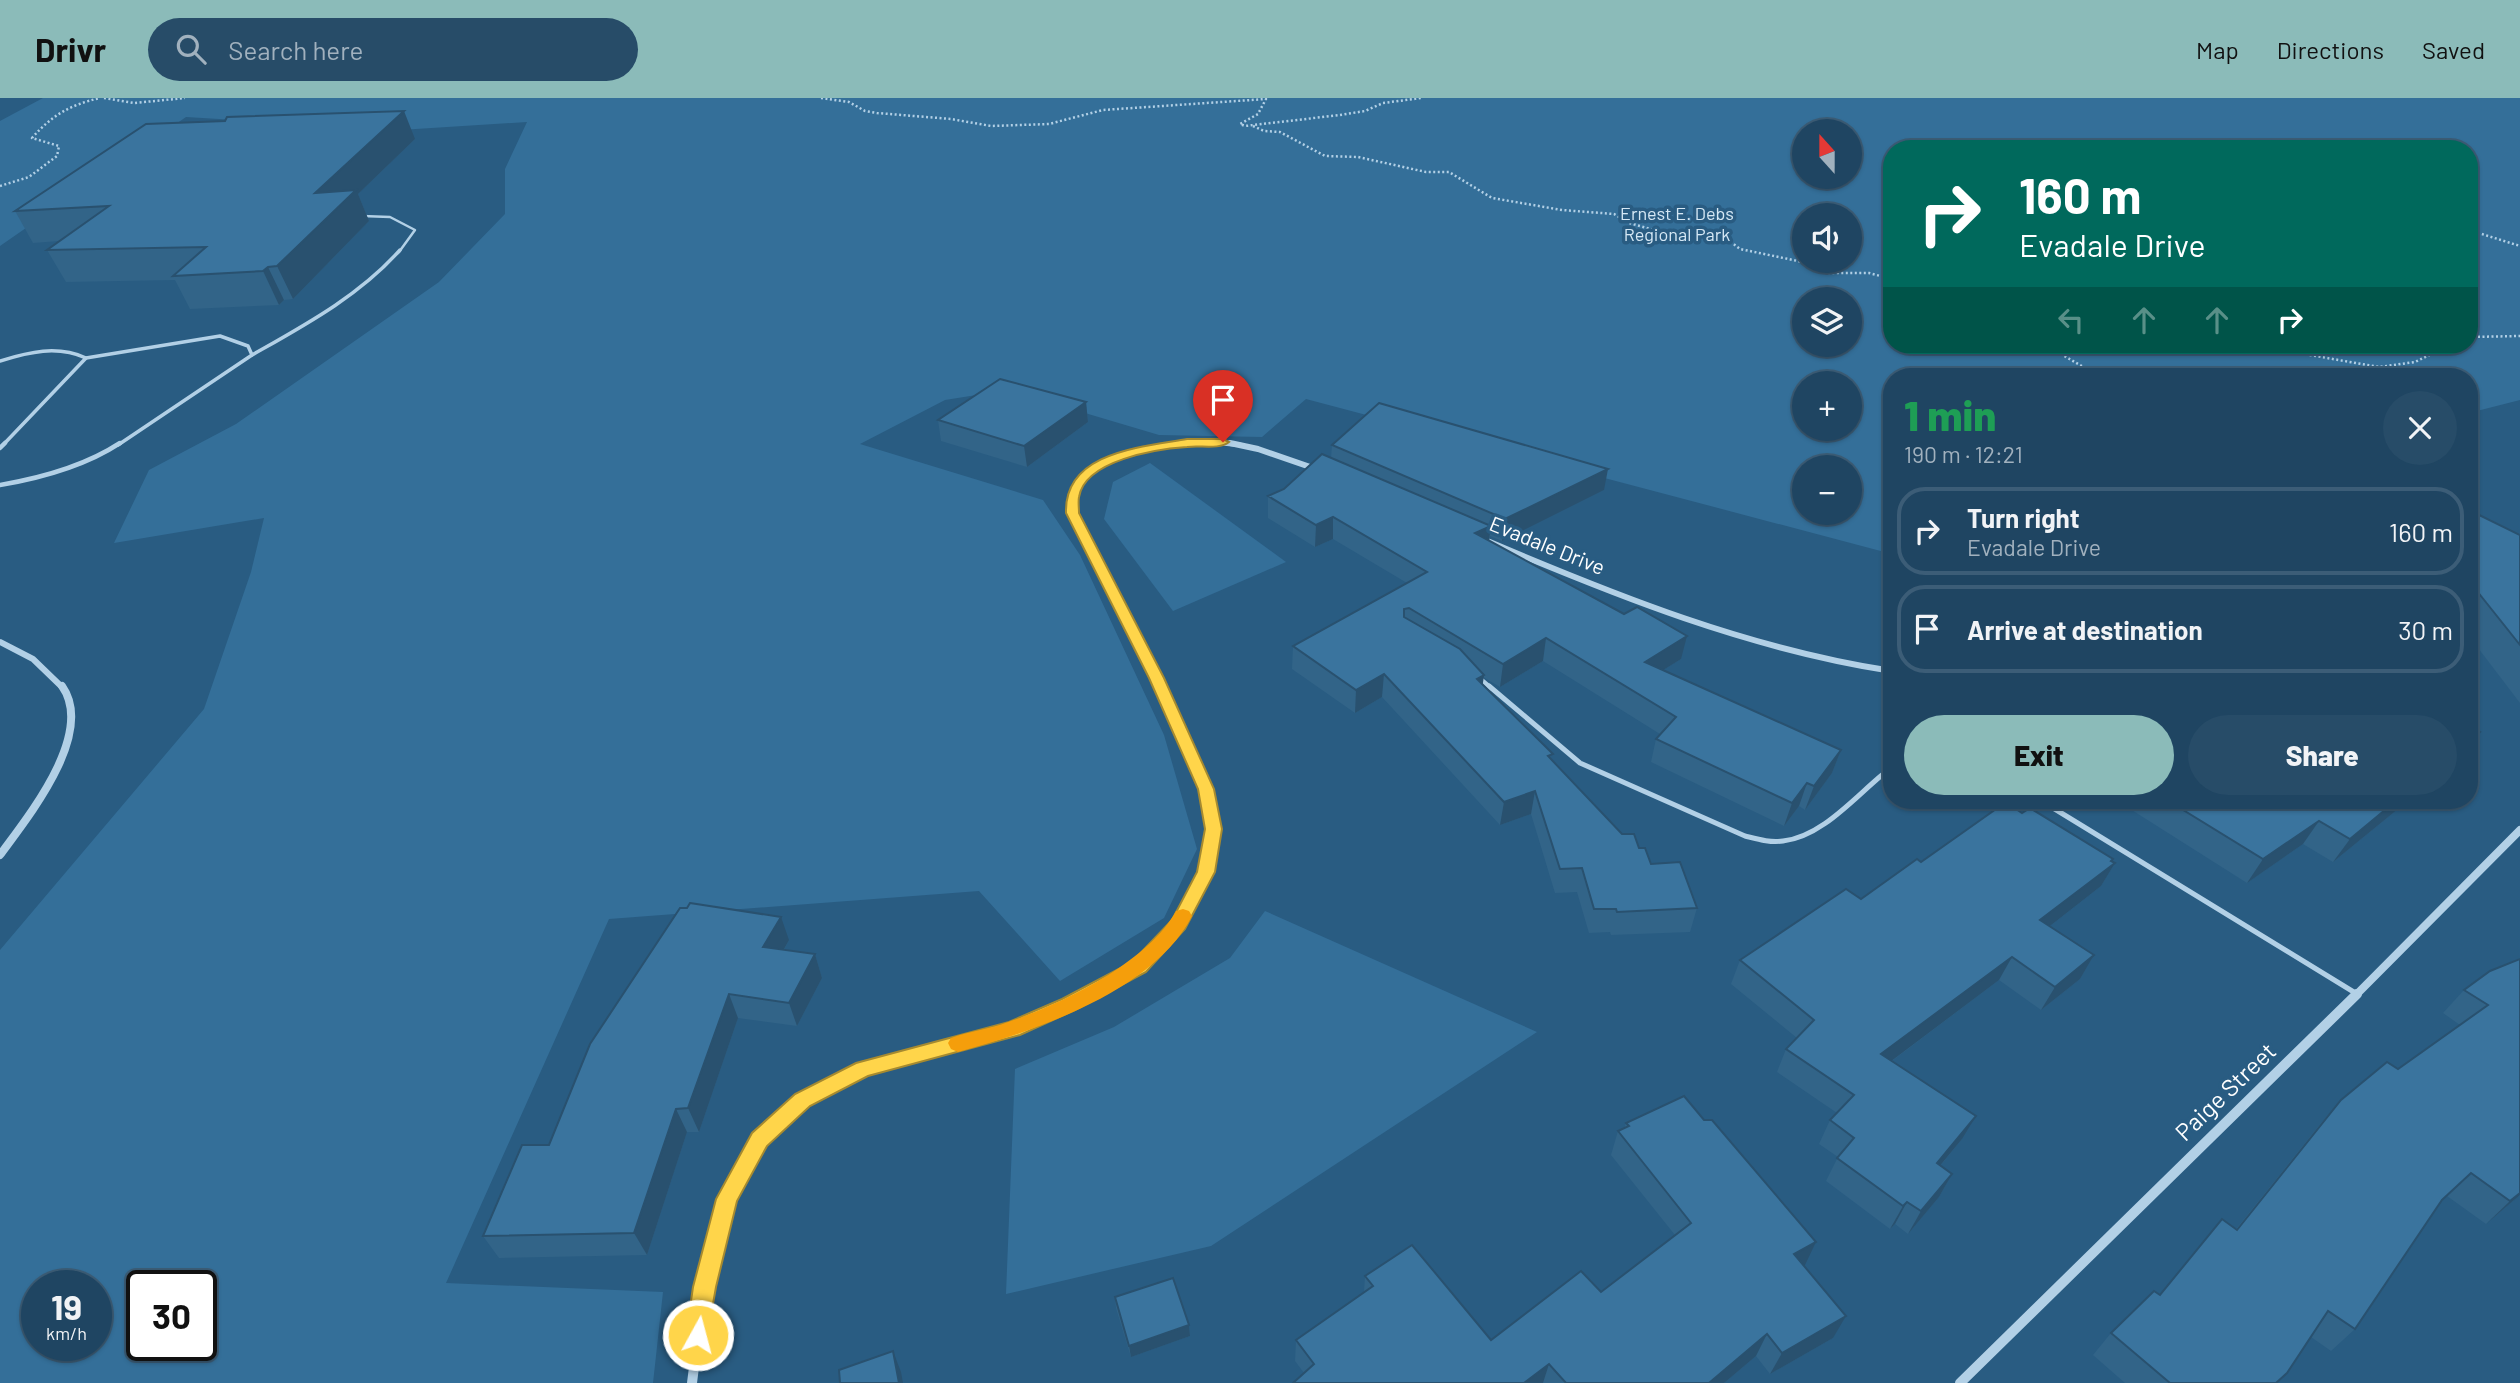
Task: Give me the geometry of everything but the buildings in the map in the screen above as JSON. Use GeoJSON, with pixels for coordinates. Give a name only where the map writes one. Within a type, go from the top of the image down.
{"type":"FeatureCollection","features":[{"type":"Feature","properties":{"kind":"street"},"geometry":{"type":"LineString","coordinates":[[692,1383],[704,1287],[727,1199],[760,1139],[803,1100],[863,1069],[1013,1029],[1068,1005],[1139,967],[1179,925],[1206,872],[1214,829],[1206,789],[1157,678],[1073,513],[1072,496],[1083,476],[1108,460],[1141,450],[1187,443],[1223,442],[1258,449],[1322,471]]}},
{"type":"Feature","properties":{"kind":"street","name":"Evadale Drive"},"geometry":{"type":"LineString","coordinates":[[1472,534],[1534,561],[1706,626],[1812,657],[1883,669]]}},
{"type":"Feature","properties":{"kind":"street"},"geometry":{"type":"LineString","coordinates":[[0,642],[13,646],[43,667],[67,692],[71,728],[61,761],[34,807],[0,855]]}},
{"type":"Feature","properties":{"kind":"street","name":"Paige Street"},"geometry":{"type":"LineString","coordinates":[[1960,1383],[2520,830]]}},
{"type":"Feature","properties":{"kind":"lane"},"geometry":{"type":"LineString","coordinates":[[0,485],[25,481],[99,457],[252,355],[342,304],[401,251],[415,230],[393,216],[373,214],[350,219]]}},
{"type":"Feature","properties":{"kind":"lane"},"geometry":{"type":"LineString","coordinates":[[0,447],[86,358],[220,336],[248,346],[252,355]]}},
{"type":"Feature","properties":{"kind":"lane"},"geometry":{"type":"LineString","coordinates":[[0,361],[26,353],[54,350],[73,351],[86,358]]}},
{"type":"Feature","properties":{"kind":"lane"},"geometry":{"type":"LineString","coordinates":[[1474,675],[1486,682],[1580,763],[1745,836],[1768,842],[1793,839],[1814,828],[1883,775]]}},
{"type":"Feature","properties":{"kind":"lane"},"geometry":{"type":"LineString","coordinates":[[2055,809],[2357,993]]}},
{"type":"Feature","properties":{"kind":"path"},"geometry":{"type":"LineString","coordinates":[[0,186],[29,177],[57,156],[59,146],[32,138],[48,118],[61,108],[102,98],[125,104],[150,105],[185,98]]}},
{"type":"Feature","properties":{"kind":"path"},"geometry":{"type":"LineString","coordinates":[[821,98],[849,102],[865,111],[951,119],[991,126],[1049,124],[1103,110],[1207,101],[1268,100],[1258,114],[1240,124],[1252,125],[1366,111],[1383,103],[1421,98]]}},
{"type":"Feature","properties":{"kind":"path"},"geometry":{"type":"LineString","coordinates":[[1252,125],[1264,131],[1280,132],[1325,156],[1358,157],[1426,172],[1449,172],[1492,198],[1562,210],[1614,214],[1629,223],[1665,233],[1727,239],[1740,249],[1798,261],[1829,274],[1870,273],[1883,277]]}},
{"type":"Feature","properties":{"kind":"path"},"geometry":{"type":"LineString","coordinates":[[2478,233],[2520,246]]}},
{"type":"Feature","properties":{"kind":"path"},"geometry":{"type":"LineString","coordinates":[[2478,337],[2520,336]]}},
{"type":"Feature","properties":{"kind":"path"},"geometry":{"type":"LineString","coordinates":[[2061,354],[2085,368]]}},
{"type":"Feature","properties":{"kind":"path"},"geometry":{"type":"LineString","coordinates":[[2304,354],[2379,367],[2415,362],[2431,354]]}},
{"type":"Feature","properties":{"kind":"green space","name":"Ernest E. Debs Regional Park"},"geometry":{"type":"Polygon","coordinates":[[[43,98],[2520,98],[2520,400],[2478,411],[2478,368],[1883,368],[1883,552],[1306,399],[1262,437],[1159,435],[1008,390],[945,400],[860,444],[1043,500],[1080,555],[1164,735],[1197,849],[1164,918],[1060,981],[979,891],[609,919],[446,1283],[663,1292],[653,1383],[0,1383],[0,950],[204,709],[251,572],[264,518],[114,543],[149,470],[236,424],[439,282],[505,214],[505,169],[527,122],[400,130],[186,117],[0,246],[0,121],[43,98]]]}},
{"type":"Feature","properties":{"kind":"green space"},"geometry":{"type":"Polygon","coordinates":[[[1150,463],[1286,562],[1173,611],[1104,519],[1113,482],[1150,463]]]}},
{"type":"Feature","properties":{"kind":"green space"},"geometry":{"type":"Polygon","coordinates":[[[1265,911],[1537,1032],[1211,1246],[1006,1294],[1015,1069],[1114,1027],[1230,958],[1265,911]]]}},
{"type":"Feature","properties":{"kind":"slow traffic"},"geometry":{"type":"LineString","coordinates":[[958,1043],[1013,1029],[1068,1005],[1139,967],[1179,925],[1183,916]]}},
{"type":"Feature","properties":{"kind":"route"},"geometry":{"type":"LineString","coordinates":[[698,1335],[704,1287],[727,1199],[760,1139],[803,1100],[863,1069],[1013,1029],[1068,1005],[1139,967],[1179,925],[1206,872],[1214,829],[1206,789],[1157,678],[1073,513],[1072,496],[1083,476],[1108,460],[1141,450],[1187,443],[1223,442]]}}]}
